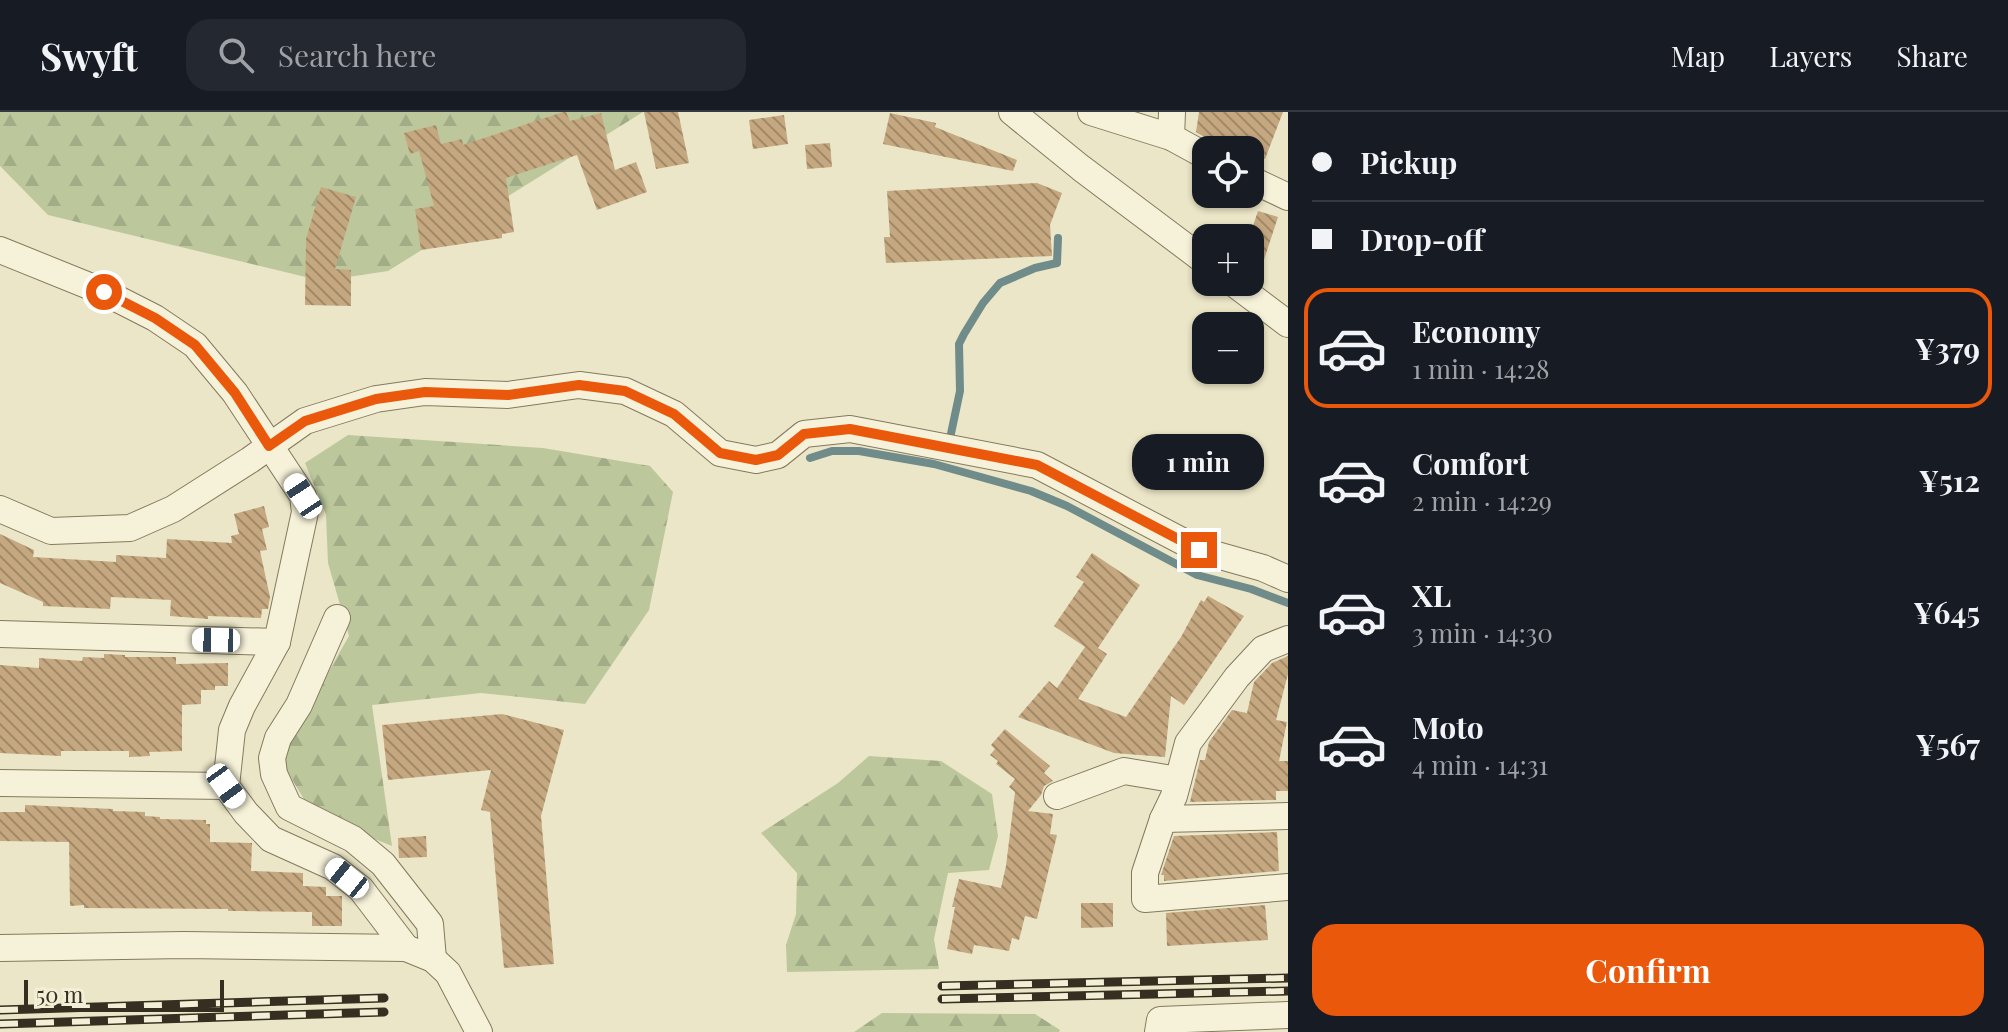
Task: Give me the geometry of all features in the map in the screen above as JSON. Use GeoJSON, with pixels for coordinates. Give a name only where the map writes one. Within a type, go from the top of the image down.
{"type":"FeatureCollection","features":[{"type":"Feature","properties":{"kind":"street"},"geometry":{"type":"LineString","coordinates":[[1012,112],[1192,251]]}},
{"type":"Feature","properties":{"kind":"street"},"geometry":{"type":"LineString","coordinates":[[1091,112],[1172,124],[1192,143]]}},
{"type":"Feature","properties":{"kind":"street"},"geometry":{"type":"LineString","coordinates":[[1264,186],[1288,197]]}},
{"type":"Feature","properties":{"kind":"street"},"geometry":{"type":"LineString","coordinates":[[0,250],[104,292],[155,318],[195,345],[235,393],[303,496],[305,512],[277,642],[232,730],[226,786],[271,839],[333,867],[361,889],[406,948]]}},
{"type":"Feature","properties":{"kind":"street"},"geometry":{"type":"LineString","coordinates":[[1251,296],[1288,324]]}},
{"type":"Feature","properties":{"kind":"street"},"geometry":{"type":"LineString","coordinates":[[0,509],[51,531],[130,528],[173,509],[305,421],[376,399],[425,392],[508,395],[579,385],[625,391],[674,414],[720,453],[756,460],[778,455],[804,434],[850,429],[1037,465],[1199,550],[1263,568],[1288,579]]}},
{"type":"Feature","properties":{"kind":"street"},"geometry":{"type":"LineString","coordinates":[[337,618],[299,705],[278,738],[272,758],[274,774],[289,807],[353,839],[383,864],[430,924],[433,959]]}},
{"type":"Feature","properties":{"kind":"street"},"geometry":{"type":"LineString","coordinates":[[0,634],[277,642]]}},
{"type":"Feature","properties":{"kind":"street"},"geometry":{"type":"LineString","coordinates":[[1288,639],[1263,649],[1237,677],[1188,743],[1174,796],[1145,873],[1145,899],[1288,887]]}},
{"type":"Feature","properties":{"kind":"street"},"geometry":{"type":"LineString","coordinates":[[1057,796],[1124,771],[1178,780]]}},
{"type":"Feature","properties":{"kind":"street"},"geometry":{"type":"LineString","coordinates":[[0,783],[226,786]]}},
{"type":"Feature","properties":{"kind":"street"},"geometry":{"type":"LineString","coordinates":[[1163,819],[1288,816]]}},
{"type":"Feature","properties":{"kind":"street"},"geometry":{"type":"LineString","coordinates":[[0,948],[184,945],[406,948],[433,959],[448,973],[479,1032]]}},
{"type":"Feature","properties":{"kind":"street"},"geometry":{"type":"LineString","coordinates":[[1158,1032],[1160,1020],[1288,1015]]}},
{"type":"Feature","properties":{"kind":"green space"},"geometry":{"type":"Polygon","coordinates":[[[0,112],[643,112],[388,271],[322,281],[48,215],[0,166],[0,112]]]}},
{"type":"Feature","properties":{"kind":"green space"},"geometry":{"type":"Polygon","coordinates":[[[348,435],[543,448],[650,466],[673,492],[649,610],[585,704],[481,693],[372,705],[392,846],[313,814],[279,758],[349,636],[328,563],[326,515],[305,463],[348,435]]]}},
{"type":"Feature","properties":{"kind":"green space"},"geometry":{"type":"Polygon","coordinates":[[[869,756],[941,761],[992,794],[998,836],[989,870],[948,873],[934,939],[939,969],[787,972],[786,945],[796,914],[797,873],[761,833],[838,783],[869,756]]]}},
{"type":"Feature","properties":{"kind":"green space"},"geometry":{"type":"Polygon","coordinates":[[[882,1013],[1035,1014],[1060,1030],[854,1032],[882,1013]]]}},
{"type":"Feature","properties":{"kind":"building"},"geometry":{"type":"Polygon","coordinates":[[[563,112],[570,121],[601,113],[615,170],[636,162],[647,192],[597,210],[577,155],[506,178],[514,232],[502,234],[502,238],[421,250],[415,209],[434,206],[419,151],[410,154],[404,133],[436,125],[441,144],[462,139],[463,145],[563,112]]]}},
{"type":"Feature","properties":{"kind":"building"},"geometry":{"type":"Polygon","coordinates":[[[644,112],[678,112],[689,163],[656,169],[644,112]]]}},
{"type":"Feature","properties":{"kind":"building"},"geometry":{"type":"Polygon","coordinates":[[[1199,112],[1283,112],[1265,159],[1264,136],[1203,136],[1196,132],[1199,112]]]}},
{"type":"Feature","properties":{"kind":"building"},"geometry":{"type":"Polygon","coordinates":[[[890,113],[936,123],[935,127],[1017,160],[1013,171],[883,144],[890,113]]]}},
{"type":"Feature","properties":{"kind":"building"},"geometry":{"type":"Polygon","coordinates":[[[784,115],[788,144],[753,149],[749,120],[784,115]]]}},
{"type":"Feature","properties":{"kind":"building"},"geometry":{"type":"Polygon","coordinates":[[[830,143],[832,167],[807,169],[805,145],[830,143]]]}},
{"type":"Feature","properties":{"kind":"building"},"geometry":{"type":"Polygon","coordinates":[[[1037,183],[1062,193],[1050,225],[1052,256],[886,263],[884,237],[890,237],[887,191],[1037,183]]]}},
{"type":"Feature","properties":{"kind":"building"},"geometry":{"type":"Polygon","coordinates":[[[321,187],[356,197],[335,269],[351,270],[351,306],[305,305],[306,239],[321,187]]]}},
{"type":"Feature","properties":{"kind":"building"},"geometry":{"type":"Polygon","coordinates":[[[1258,211],[1278,217],[1264,260],[1264,224],[1254,224],[1258,211]]]}},
{"type":"Feature","properties":{"kind":"building"},"geometry":{"type":"Polygon","coordinates":[[[264,506],[269,527],[262,529],[267,550],[260,551],[270,597],[268,609],[262,609],[261,618],[170,616],[171,600],[111,597],[110,609],[43,606],[43,602],[0,583],[0,534],[34,550],[33,557],[116,562],[116,555],[166,558],[167,539],[232,543],[231,536],[239,534],[234,514],[264,506]]]}},
{"type":"Feature","properties":{"kind":"building"},"geometry":{"type":"Polygon","coordinates":[[[1092,553],[1140,585],[1098,648],[1107,654],[1078,699],[1126,717],[1181,637],[1201,600],[1204,602],[1208,596],[1244,616],[1184,705],[1171,696],[1165,757],[1114,753],[1018,717],[1049,681],[1057,688],[1085,647],[1054,626],[1084,582],[1076,577],[1092,553]]]}},
{"type":"Feature","properties":{"kind":"building"},"geometry":{"type":"Polygon","coordinates":[[[104,654],[176,657],[176,664],[228,663],[228,686],[201,690],[201,704],[182,705],[182,751],[149,752],[150,756],[129,757],[129,751],[61,751],[61,756],[0,753],[0,665],[39,668],[39,658],[82,661],[83,657],[104,658],[104,654]]]}},
{"type":"Feature","properties":{"kind":"building"},"geometry":{"type":"Polygon","coordinates":[[[1288,656],[1288,674],[1276,720],[1287,722],[1279,761],[1288,761],[1288,791],[1276,791],[1276,800],[1190,802],[1200,760],[1205,760],[1209,742],[1232,710],[1247,713],[1254,682],[1272,663],[1288,656]]]}},
{"type":"Feature","properties":{"kind":"building"},"geometry":{"type":"Polygon","coordinates":[[[502,714],[564,730],[541,816],[554,964],[504,968],[490,812],[481,810],[491,770],[388,780],[382,725],[502,714]]]}},
{"type":"Feature","properties":{"kind":"building"},"geometry":{"type":"Polygon","coordinates":[[[1005,729],[1050,766],[1044,773],[1053,781],[1044,786],[1028,811],[1053,814],[1050,834],[1057,835],[1037,919],[1025,916],[1019,940],[1012,938],[1009,951],[974,945],[972,954],[947,949],[959,879],[1001,888],[1015,792],[1009,787],[1015,779],[990,755],[995,749],[991,745],[1005,729]]]}},
{"type":"Feature","properties":{"kind":"building"},"geometry":{"type":"Polygon","coordinates":[[[25,805],[113,809],[145,812],[145,816],[160,819],[206,820],[206,824],[210,824],[210,842],[252,843],[251,871],[303,873],[303,886],[326,887],[326,896],[342,896],[342,926],[312,926],[312,912],[70,906],[69,842],[0,841],[0,812],[25,812],[25,805]]]}},
{"type":"Feature","properties":{"kind":"building"},"geometry":{"type":"Polygon","coordinates":[[[1277,832],[1279,871],[1164,881],[1164,875],[1161,875],[1174,836],[1277,832]]]}},
{"type":"Feature","properties":{"kind":"building"},"geometry":{"type":"Polygon","coordinates":[[[426,836],[427,857],[399,858],[398,838],[426,836]]]}},
{"type":"Feature","properties":{"kind":"building"},"geometry":{"type":"Polygon","coordinates":[[[1081,903],[1113,903],[1113,927],[1081,928],[1081,903]]]}},
{"type":"Feature","properties":{"kind":"building"},"geometry":{"type":"Polygon","coordinates":[[[1265,905],[1268,940],[1167,946],[1166,913],[1265,905]]]}},
{"type":"Feature","properties":{"kind":"waterway"},"geometry":{"type":"LineString","coordinates":[[949,443],[960,391],[959,344],[964,334],[1000,283],[1035,268],[1057,263],[1058,238]]}},
{"type":"Feature","properties":{"kind":"waterway"},"geometry":{"type":"LineString","coordinates":[[810,458],[832,451],[859,451],[934,464],[1031,491],[1067,506],[1197,575],[1251,589],[1288,603]]}},
{"type":"Feature","properties":{"kind":"railway"},"geometry":{"type":"LineString","coordinates":[[942,986],[1288,978]]}},
{"type":"Feature","properties":{"kind":"railway"},"geometry":{"type":"LineString","coordinates":[[942,999],[1288,991]]}},
{"type":"Feature","properties":{"kind":"railway"},"geometry":{"type":"LineString","coordinates":[[0,1010],[384,998]]}},
{"type":"Feature","properties":{"kind":"railway"},"geometry":{"type":"LineString","coordinates":[[0,1024],[384,1012]]}},
{"type":"Feature","properties":{"kind":"route"},"geometry":{"type":"LineString","coordinates":[[104,292],[155,318],[195,345],[235,393],[269,446],[305,421],[376,399],[425,392],[508,395],[579,385],[625,391],[674,414],[720,453],[756,460],[778,455],[804,434],[850,429],[1037,465],[1199,550]]}}]}
